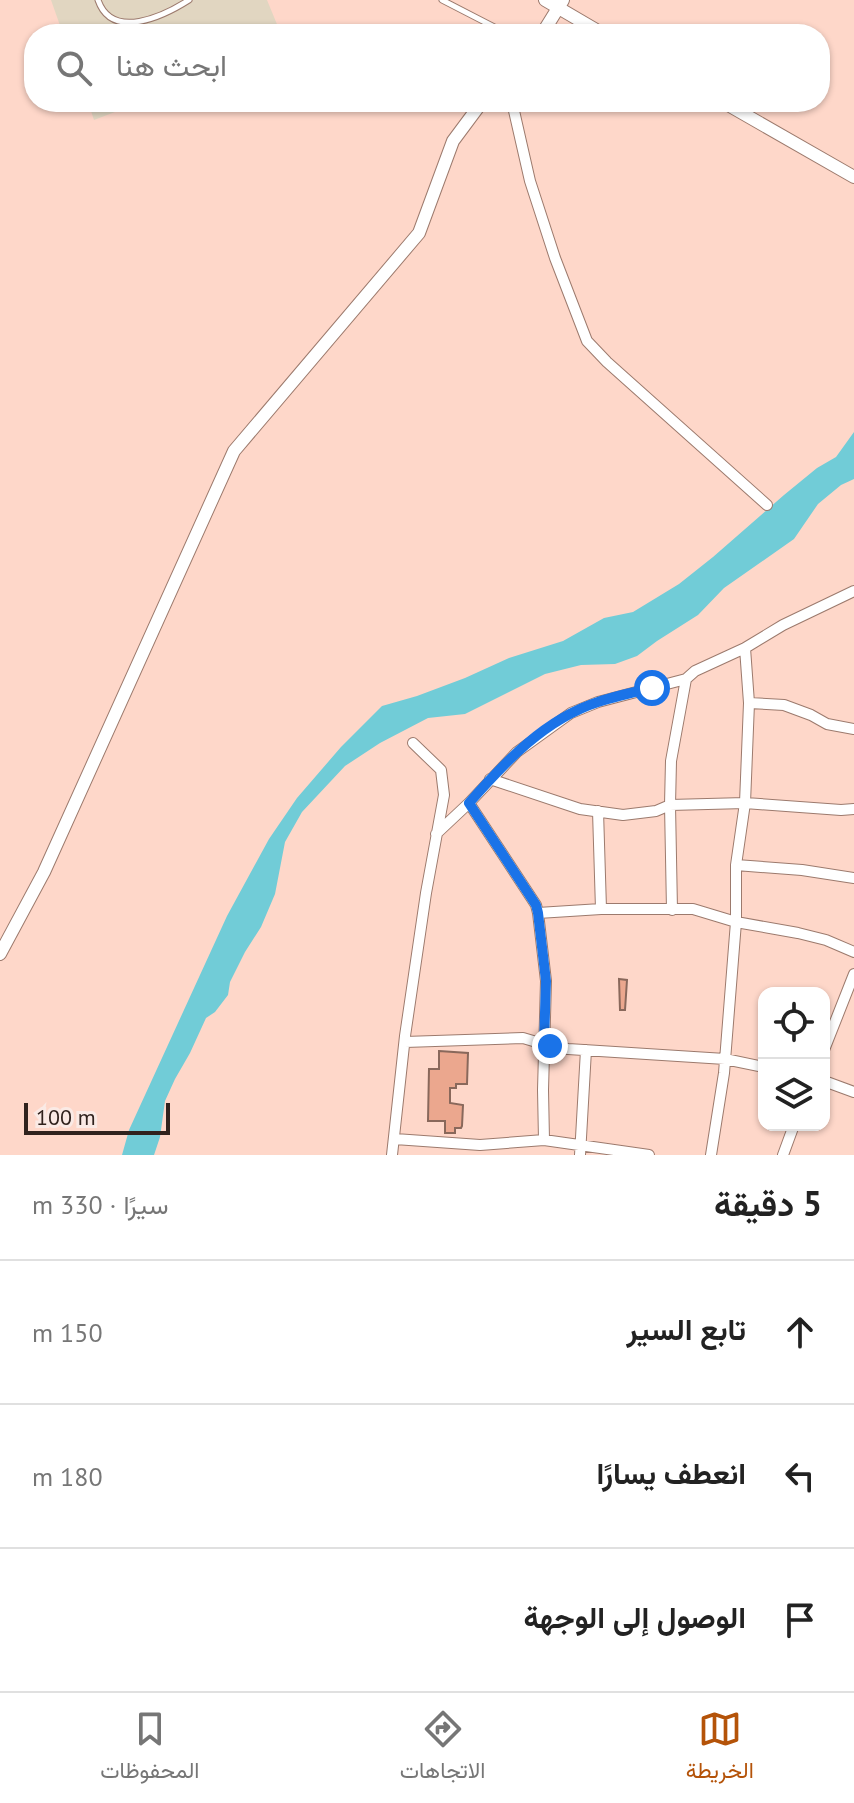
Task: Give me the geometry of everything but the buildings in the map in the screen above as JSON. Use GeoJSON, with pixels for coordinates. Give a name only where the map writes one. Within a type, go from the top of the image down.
{"type":"FeatureCollection","features":[{"type":"Feature","properties":{"kind":"street"},"geometry":{"type":"LineString","coordinates":[[545,0],[561,4],[589,24]]}},
{"type":"Feature","properties":{"kind":"street"},"geometry":{"type":"LineString","coordinates":[[548,24],[561,4]]}},
{"type":"Feature","properties":{"kind":"street"},"geometry":{"type":"LineString","coordinates":[[0,954],[44,872],[234,451],[419,233],[453,141],[475,112]]}},
{"type":"Feature","properties":{"kind":"street"},"geometry":{"type":"LineString","coordinates":[[514,112],[530,181],[587,341],[767,505]]}},
{"type":"Feature","properties":{"kind":"street"},"geometry":{"type":"LineString","coordinates":[[740,112],[854,177]]}},
{"type":"Feature","properties":{"kind":"street"},"geometry":{"type":"LineString","coordinates":[[436,834],[517,752],[571,713],[598,702],[686,679],[695,671],[854,591]]}},
{"type":"Feature","properties":{"kind":"street"},"geometry":{"type":"LineString","coordinates":[[711,1155],[725,1059],[736,922],[736,865],[745,803],[749,703],[745,648]]}},
{"type":"Feature","properties":{"kind":"street"},"geometry":{"type":"LineString","coordinates":[[672,910],[672,754],[686,679]]}},
{"type":"Feature","properties":{"kind":"street"},"geometry":{"type":"LineString","coordinates":[[749,703],[784,705],[827,724],[854,729]]}},
{"type":"Feature","properties":{"kind":"street"},"geometry":{"type":"LineString","coordinates":[[392,1155],[405,1042],[444,795],[441,770],[413,743]]}},
{"type":"Feature","properties":{"kind":"street"},"geometry":{"type":"LineString","coordinates":[[490,779],[580,809],[623,815],[656,811],[670,805],[745,803],[854,809]]}},
{"type":"Feature","properties":{"kind":"street"},"geometry":{"type":"LineString","coordinates":[[469,803],[536,905],[538,913],[546,981],[544,1140]]}},
{"type":"Feature","properties":{"kind":"street"},"geometry":{"type":"LineString","coordinates":[[598,811],[601,909]]}},
{"type":"Feature","properties":{"kind":"street"},"geometry":{"type":"LineString","coordinates":[[736,865],[854,878]]}},
{"type":"Feature","properties":{"kind":"street"},"geometry":{"type":"LineString","coordinates":[[538,913],[601,909],[702,911],[736,922],[826,940],[854,952]]}},
{"type":"Feature","properties":{"kind":"street"},"geometry":{"type":"LineString","coordinates":[[830,1035],[854,974]]}},
{"type":"Feature","properties":{"kind":"street"},"geometry":{"type":"LineString","coordinates":[[405,1042],[523,1038],[568,1049],[725,1059],[758,1066]]}},
{"type":"Feature","properties":{"kind":"street"},"geometry":{"type":"LineString","coordinates":[[580,1150],[586,1050]]}},
{"type":"Feature","properties":{"kind":"street"},"geometry":{"type":"LineString","coordinates":[[830,1083],[854,1092]]}},
{"type":"Feature","properties":{"kind":"street"},"geometry":{"type":"LineString","coordinates":[[783,1155],[792,1131]]}},
{"type":"Feature","properties":{"kind":"street"},"geometry":{"type":"LineString","coordinates":[[395,1139],[480,1150],[544,1140],[580,1150],[649,1155]]}},
{"type":"Feature","properties":{"kind":"lane"},"geometry":{"type":"LineString","coordinates":[[98,0],[101,9],[115,21],[143,23],[189,0]]}},
{"type":"Feature","properties":{"kind":"lane"},"geometry":{"type":"LineString","coordinates":[[442,0],[489,24]]}},
{"type":"Feature","properties":{"kind":"shaded area"},"geometry":{"type":"Polygon","coordinates":[[[51,0],[267,0],[277,24],[59,24],[51,0]]]}},
{"type":"Feature","properties":{"kind":"shaded area"},"geometry":{"type":"Polygon","coordinates":[[[91,112],[115,112],[94,120],[91,112]]]}},
{"type":"Feature","properties":{"kind":"water"},"geometry":{"type":"Polygon","coordinates":[[[854,432],[854,479],[841,485],[818,504],[794,539],[724,588],[698,615],[637,656],[615,664],[581,665],[545,674],[465,714],[428,718],[345,766],[302,812],[285,842],[275,894],[261,927],[230,982],[228,995],[206,1018],[175,1079],[165,1101],[154,1155],[122,1155],[129,1130],[227,916],[269,839],[297,798],[382,706],[417,696],[509,658],[563,641],[604,618],[633,612],[679,584],[817,468],[836,457],[854,432]]]}},
{"type":"Feature","properties":{"kind":"route"},"geometry":{"type":"LineString","coordinates":[[550,1046],[544,1044],[546,981],[536,905],[469,803],[517,752],[556,722],[598,702],[652,688]]}}]}
